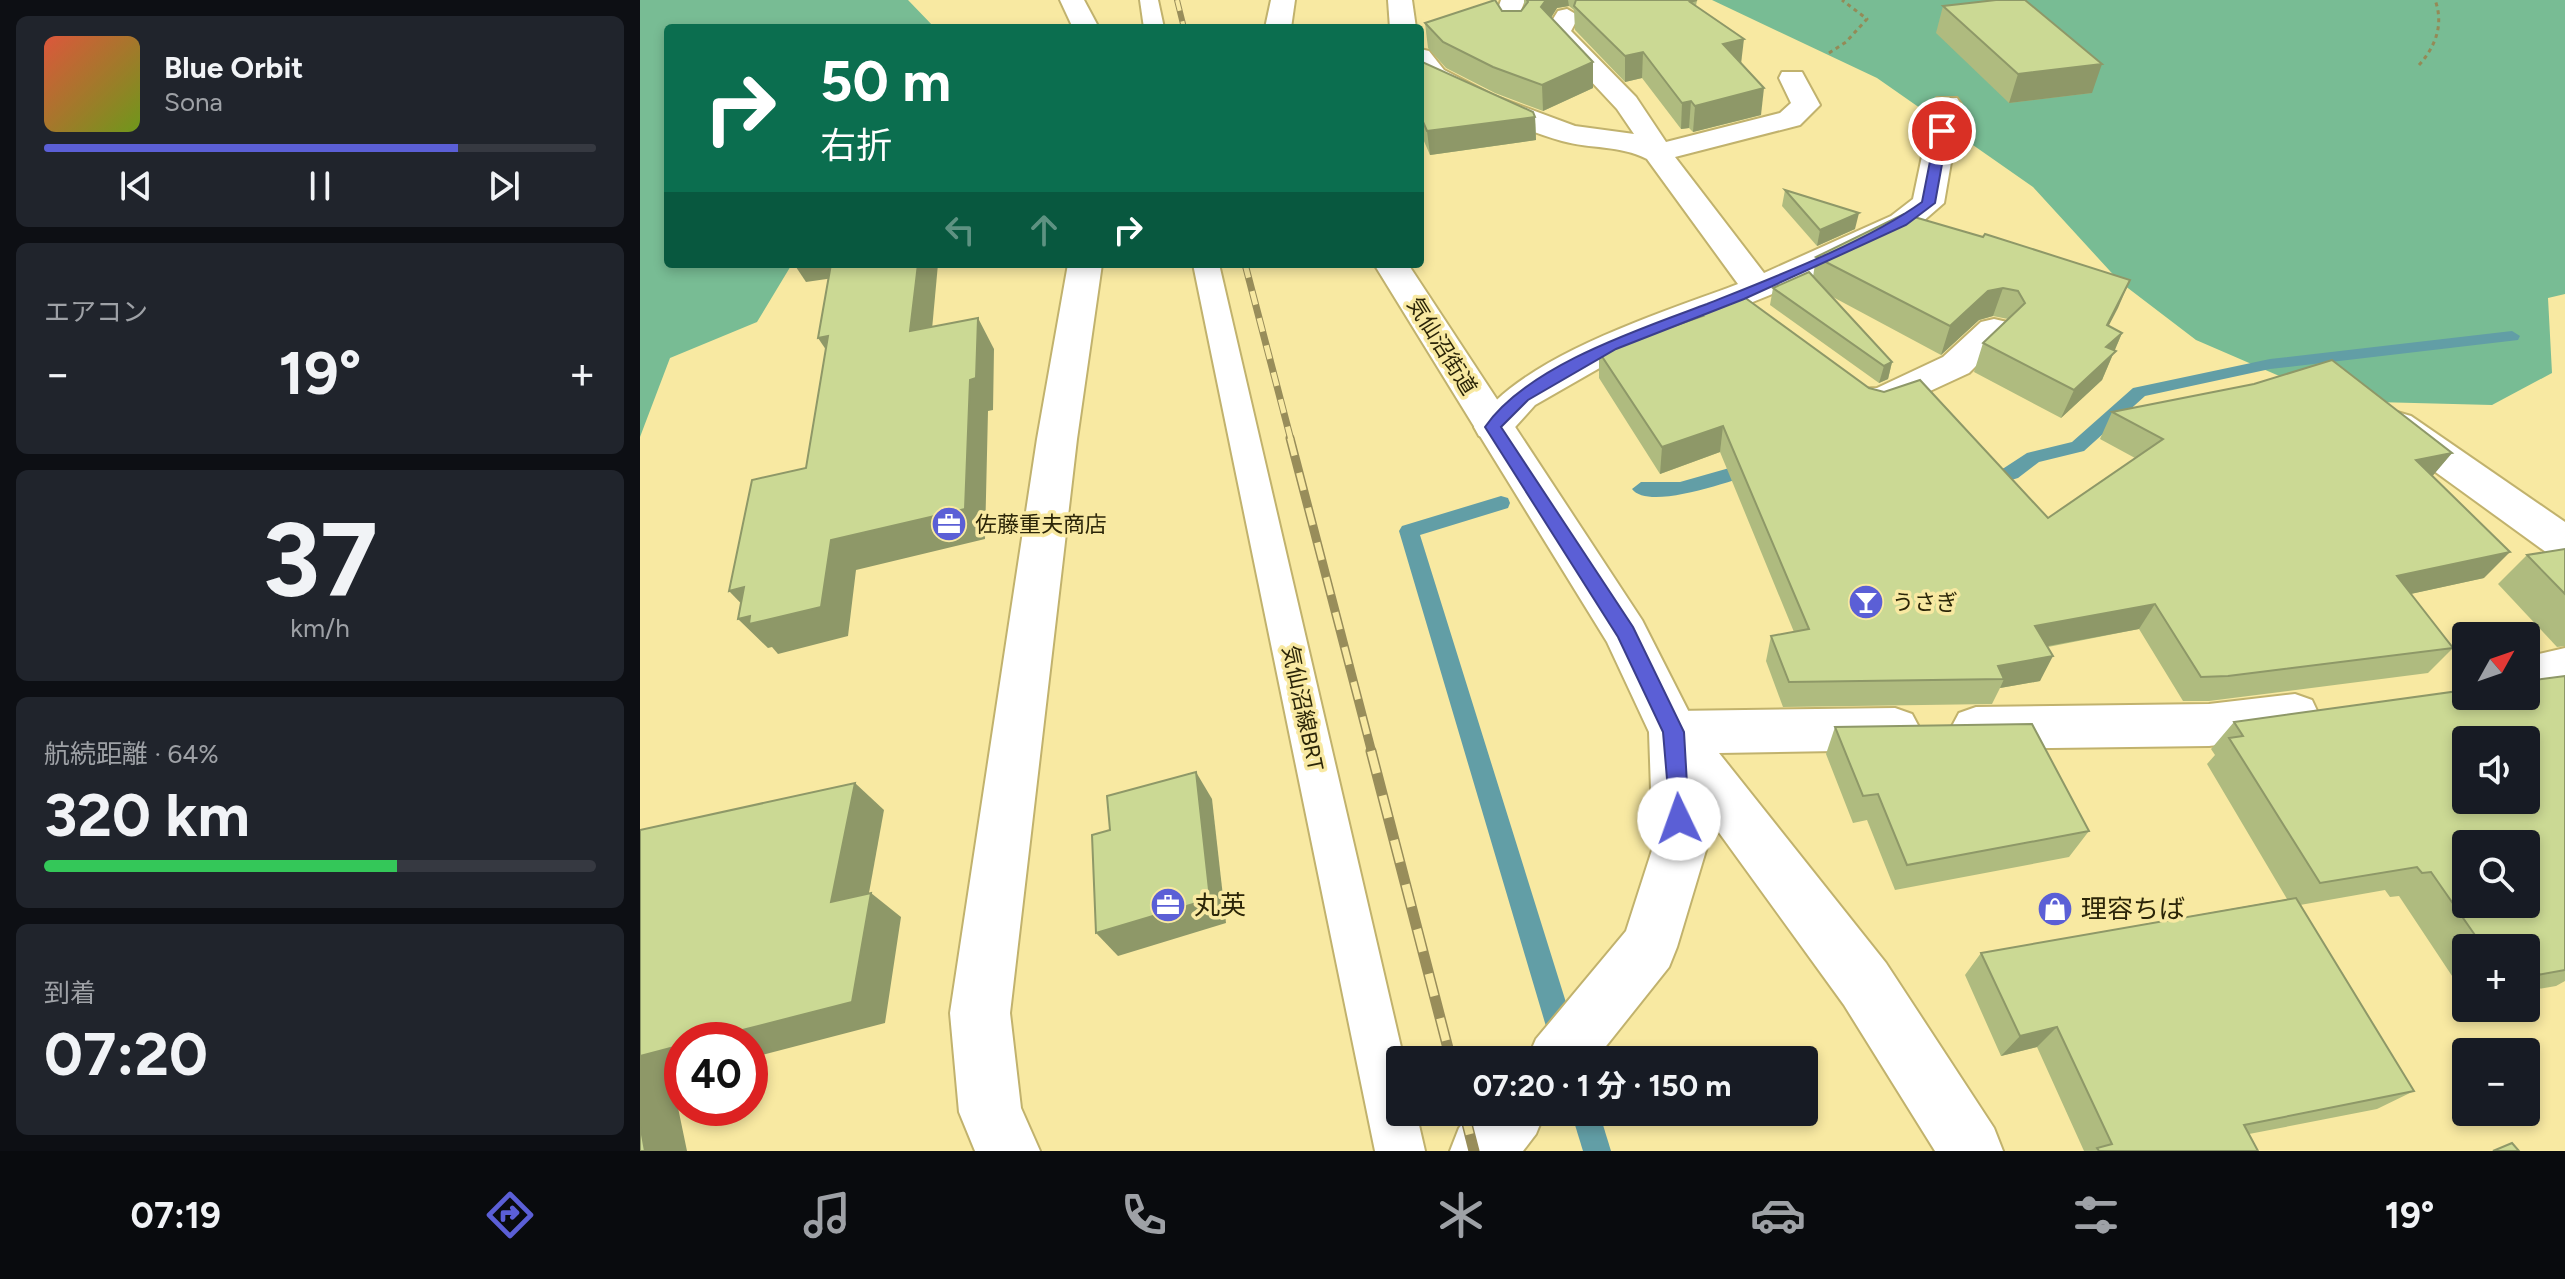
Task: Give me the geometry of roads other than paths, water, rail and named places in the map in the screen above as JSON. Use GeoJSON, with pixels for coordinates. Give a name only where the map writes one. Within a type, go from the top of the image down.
{"type":"FeatureCollection","features":[{"type":"Feature","properties":{"kind":"street"},"geometry":{"type":"LineString","coordinates":[[1072,0],[1084,24]]}},
{"type":"Feature","properties":{"kind":"street"},"geometry":{"type":"LineString","coordinates":[[1279,24],[1283,0]]}},
{"type":"Feature","properties":{"kind":"street"},"geometry":{"type":"LineString","coordinates":[[1400,0],[1403,24]]}},
{"type":"Feature","properties":{"kind":"street"},"geometry":{"type":"LineString","coordinates":[[1513,0],[1508,13],[1513,28]]}},
{"type":"Feature","properties":{"kind":"street"},"geometry":{"type":"LineString","coordinates":[[1567,16],[1558,32],[1619,92],[1649,133],[1657,153],[1746,293],[1770,324]]}},
{"type":"Feature","properties":{"kind":"street"},"geometry":{"type":"LineString","coordinates":[[1424,62],[1435,76],[1484,102],[1570,134],[1640,144],[1657,153],[1790,119],[1806,105],[1792,78]]}},
{"type":"Feature","properties":{"kind":"street"},"geometry":{"type":"LineString","coordinates":[[1493,427],[1522,396],[1611,346],[1746,293],[1902,223],[1928,203],[1947,104]]}},
{"type":"Feature","properties":{"kind":"street"},"geometry":{"type":"LineString","coordinates":[[1008,1151],[990,1112],[980,1013],[1055,454],[1084,268]]}},
{"type":"Feature","properties":{"kind":"street","name":"気仙沼街道"},"geometry":{"type":"LineString","coordinates":[[1394,268],[1626,633],[1674,732],[1680,847],[1649,947],[1568,1046]]}},
{"type":"Feature","properties":{"kind":"street"},"geometry":{"type":"LineString","coordinates":[[1841,377],[1876,403],[1956,365],[1994,330]]}},
{"type":"Feature","properties":{"kind":"street"},"geometry":{"type":"LineString","coordinates":[[2397,425],[2565,544]]}},
{"type":"Feature","properties":{"kind":"street"},"geometry":{"type":"LineString","coordinates":[[2540,673],[2565,667]]}},
{"type":"Feature","properties":{"kind":"street"},"geometry":{"type":"LineString","coordinates":[[1674,732],[2209,725],[2344,710]]}},
{"type":"Feature","properties":{"kind":"street"},"geometry":{"type":"LineString","coordinates":[[1674,732],[1865,984],[1971,1151]]}},
{"type":"Feature","properties":{"kind":"street"},"geometry":{"type":"LineString","coordinates":[[1482,1151],[1503,1126]]}},
{"type":"Feature","properties":{"kind":"lane"},"geometry":{"type":"LineString","coordinates":[[1149,0],[1153,24]]}},
{"type":"Feature","properties":{"kind":"lane","name":"気仙沼線BRT"},"geometry":{"type":"LineString","coordinates":[[1207,268],[1400,1151]]}},
{"type":"Feature","properties":{"kind":"waterway"},"geometry":{"type":"LineString","coordinates":[[1982,482],[2011,473],[2033,457],[2078,447],[2139,392],[2270,364],[2512,336]]}},
{"type":"Feature","properties":{"kind":"waterway"},"geometry":{"type":"LineString","coordinates":[[1641,489],[1680,489],[1754,467]]}},
{"type":"Feature","properties":{"kind":"waterway"},"geometry":{"type":"LineString","coordinates":[[1501,503],[1409,531],[1566,1046]]}},
{"type":"Feature","properties":{"kind":"waterway"},"geometry":{"type":"LineString","coordinates":[[1589,1126],[1597,1151]]}},
{"type":"Feature","properties":{"kind":"railway"},"geometry":{"type":"LineString","coordinates":[[1177,0],[1183,24]]}},
{"type":"Feature","properties":{"kind":"railway"},"geometry":{"type":"LineString","coordinates":[[1246,268],[1291,440]]}},
{"type":"Feature","properties":{"kind":"railway"},"geometry":{"type":"LineString","coordinates":[[1290,438],[1372,753]]}},
{"type":"Feature","properties":{"kind":"railway"},"geometry":{"type":"LineString","coordinates":[[1371,751],[1447,1046]]}},
{"type":"Feature","properties":{"kind":"railway"},"geometry":{"type":"LineString","coordinates":[[1468,1126],[1474,1151]]}},
{"type":"Feature","properties":{"kind":"place","name":"佐藤重夫商店"},"geometry":{"type":"Point","coordinates":[949,524]}},
{"type":"Feature","properties":{"kind":"place","name":"うさぎ"},"geometry":{"type":"Point","coordinates":[1866,602]}},
{"type":"Feature","properties":{"kind":"place","name":"丸英"},"geometry":{"type":"Point","coordinates":[1168,905]}},
{"type":"Feature","properties":{"kind":"place","name":"理容ちば"},"geometry":{"type":"Point","coordinates":[2055,909]}}]}
